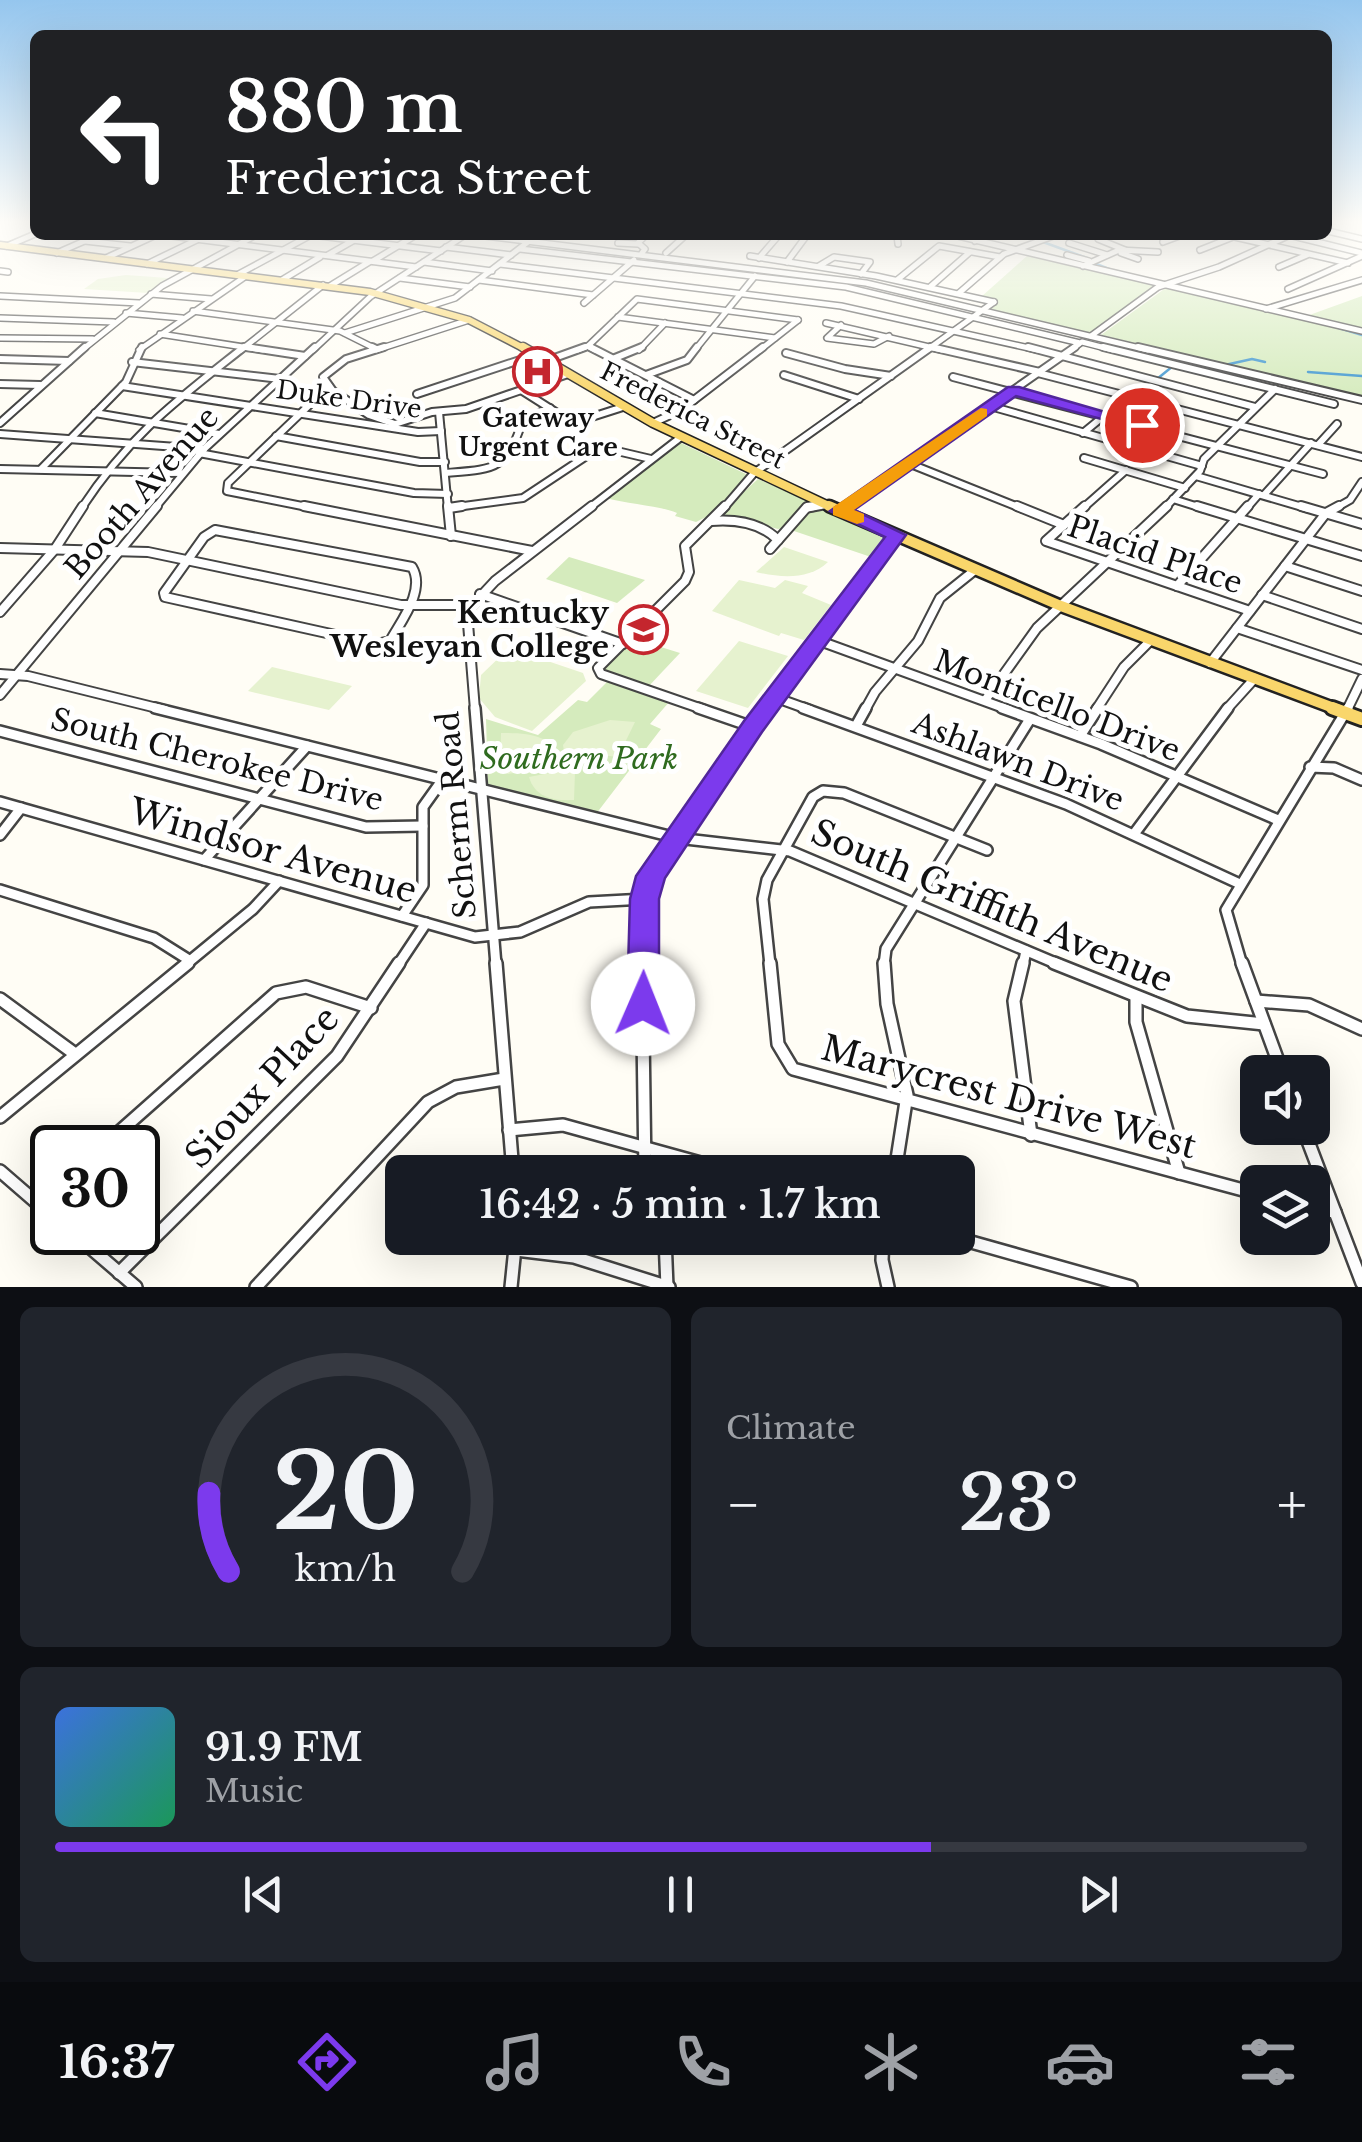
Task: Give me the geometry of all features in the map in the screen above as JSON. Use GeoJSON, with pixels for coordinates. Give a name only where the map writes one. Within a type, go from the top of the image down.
{"type":"FeatureCollection","features":[{"type":"Feature","properties":{"kind":"main road","name":"Frederica Street"},"geometry":{"type":"LineString","coordinates":[[314,283],[376,293],[469,320],[808,502],[826,504],[1060,606],[1362,718]]}},
{"type":"Feature","properties":{"kind":"main road"},"geometry":{"type":"LineString","coordinates":[[447,301],[441,309],[456,316]]}},
{"type":"Feature","properties":{"kind":"street"},"geometry":{"type":"LineString","coordinates":[[0,423],[90,339],[168,283]]}},
{"type":"Feature","properties":{"kind":"street"},"geometry":{"type":"LineString","coordinates":[[41,470],[122,386],[139,349],[230,283]]}},
{"type":"Feature","properties":{"kind":"street"},"geometry":{"type":"LineString","coordinates":[[0,612],[55,549],[106,471],[149,422],[275,322],[332,283]]}},
{"type":"Feature","properties":{"kind":"street","name":"Booth Avenue"},"geometry":{"type":"LineString","coordinates":[[0,695],[202,451],[332,330],[392,283]]}},
{"type":"Feature","properties":{"kind":"street"},"geometry":{"type":"LineString","coordinates":[[439,283],[470,287]]}},
{"type":"Feature","properties":{"kind":"street"},"geometry":{"type":"LineString","coordinates":[[345,332],[447,301],[475,283]]}},
{"type":"Feature","properties":{"kind":"street"},"geometry":{"type":"LineString","coordinates":[[502,283],[593,295]]}},
{"type":"Feature","properties":{"kind":"street"},"geometry":{"type":"LineString","coordinates":[[584,303],[608,283]]}},
{"type":"Feature","properties":{"kind":"street"},"geometry":{"type":"LineString","coordinates":[[655,283],[841,306],[1255,407]]}},
{"type":"Feature","properties":{"kind":"street"},"geometry":{"type":"LineString","coordinates":[[646,375],[684,362],[750,283]]}},
{"type":"Feature","properties":{"kind":"street"},"geometry":{"type":"LineString","coordinates":[[812,283],[852,288],[976,316],[1334,404]]}},
{"type":"Feature","properties":{"kind":"street"},"geometry":{"type":"LineString","coordinates":[[856,283],[985,309],[1362,400]]}},
{"type":"Feature","properties":{"kind":"street"},"geometry":{"type":"LineString","coordinates":[[753,726],[598,671],[684,582],[689,572],[686,546],[708,521],[756,477],[994,302],[913,283]]}},
{"type":"Feature","properties":{"kind":"street"},"geometry":{"type":"LineString","coordinates":[[930,286],[933,283]]}},
{"type":"Feature","properties":{"kind":"street"},"geometry":{"type":"LineString","coordinates":[[959,293],[970,283]]}},
{"type":"Feature","properties":{"kind":"street"},"geometry":{"type":"LineString","coordinates":[[1152,283],[1362,331]]}},
{"type":"Feature","properties":{"kind":"street"},"geometry":{"type":"LineString","coordinates":[[840,511],[1171,283]]}},
{"type":"Feature","properties":{"kind":"street"},"geometry":{"type":"LineString","coordinates":[[1288,288],[1295,283]]}},
{"type":"Feature","properties":{"kind":"street"},"geometry":{"type":"LineString","coordinates":[[1266,309],[1352,283]]}},
{"type":"Feature","properties":{"kind":"street"},"geometry":{"type":"LineString","coordinates":[[151,294],[211,299]]}},
{"type":"Feature","properties":{"kind":"street"},"geometry":{"type":"LineString","coordinates":[[0,296],[139,304]]}},
{"type":"Feature","properties":{"kind":"street"},"geometry":{"type":"LineString","coordinates":[[545,361],[588,346],[637,299],[798,320],[694,400],[653,422]]}},
{"type":"Feature","properties":{"kind":"street"},"geometry":{"type":"LineString","coordinates":[[193,311],[345,332],[376,349]]}},
{"type":"Feature","properties":{"kind":"street"},"geometry":{"type":"LineString","coordinates":[[126,313],[182,318]]}},
{"type":"Feature","properties":{"kind":"street"},"geometry":{"type":"LineString","coordinates":[[618,317],[775,338]]}},
{"type":"Feature","properties":{"kind":"street"},"geometry":{"type":"LineString","coordinates":[[0,318],[114,322]]}},
{"type":"Feature","properties":{"kind":"street"},"geometry":{"type":"LineString","coordinates":[[469,320],[346,359],[322,376],[370,415],[390,424],[466,409],[568,374]]}},
{"type":"Feature","properties":{"kind":"street"},"geometry":{"type":"LineString","coordinates":[[615,358],[638,351],[665,323]]}},
{"type":"Feature","properties":{"kind":"street"},"geometry":{"type":"LineString","coordinates":[[826,323],[1039,372],[1362,457]]}},
{"type":"Feature","properties":{"kind":"street"},"geometry":{"type":"LineString","coordinates":[[841,325],[828,338],[874,344],[889,336]]}},
{"type":"Feature","properties":{"kind":"street"},"geometry":{"type":"LineString","coordinates":[[160,334],[305,356]]}},
{"type":"Feature","properties":{"kind":"street"},"geometry":{"type":"LineString","coordinates":[[0,337],[90,339]]}},
{"type":"Feature","properties":{"kind":"street"},"geometry":{"type":"LineString","coordinates":[[588,346],[694,400]]}},
{"type":"Feature","properties":{"kind":"street"},"geometry":{"type":"LineString","coordinates":[[786,353],[891,376]]}},
{"type":"Feature","properties":{"kind":"street"},"geometry":{"type":"LineString","coordinates":[[417,394],[535,355]]}},
{"type":"Feature","properties":{"kind":"street"},"geometry":{"type":"LineString","coordinates":[[0,360],[69,361]]}},
{"type":"Feature","properties":{"kind":"street"},"geometry":{"type":"LineString","coordinates":[[132,365],[280,379]]}},
{"type":"Feature","properties":{"kind":"street"},"geometry":{"type":"LineString","coordinates":[[784,375],[859,399]]}},
{"type":"Feature","properties":{"kind":"street"},"geometry":{"type":"LineString","coordinates":[[954,376],[1323,474]]}},
{"type":"Feature","properties":{"kind":"street"},"geometry":{"type":"LineString","coordinates":[[0,384],[42,385]]}},
{"type":"Feature","properties":{"kind":"street","name":"Duke Drive"},"geometry":{"type":"LineString","coordinates":[[122,386],[414,431],[442,431]]}},
{"type":"Feature","properties":{"kind":"street"},"geometry":{"type":"LineString","coordinates":[[330,386],[228,483],[227,491],[532,552]]}},
{"type":"Feature","properties":{"kind":"street"},"geometry":{"type":"LineString","coordinates":[[986,700],[1005,677],[1027,638],[1185,488],[1216,446],[1274,389]]}},
{"type":"Feature","properties":{"kind":"street"},"geometry":{"type":"LineString","coordinates":[[521,390],[572,423],[623,406]]}},
{"type":"Feature","properties":{"kind":"street"},"geometry":{"type":"LineString","coordinates":[[1083,433],[1127,397]]}},
{"type":"Feature","properties":{"kind":"street"},"geometry":{"type":"LineString","coordinates":[[990,406],[1202,466]]}},
{"type":"Feature","properties":{"kind":"street"},"geometry":{"type":"LineString","coordinates":[[446,473],[499,465],[512,452],[523,420],[550,408]]}},
{"type":"Feature","properties":{"kind":"street"},"geometry":{"type":"LineString","coordinates":[[0,409],[15,410]]}},
{"type":"Feature","properties":{"kind":"street"},"geometry":{"type":"LineString","coordinates":[[440,412],[452,536]]}},
{"type":"Feature","properties":{"kind":"street"},"geometry":{"type":"LineString","coordinates":[[95,413],[219,434]]}},
{"type":"Feature","properties":{"kind":"street"},"geometry":{"type":"LineString","coordinates":[[1177,586],[1237,519],[1337,424]]}},
{"type":"Feature","properties":{"kind":"street"},"geometry":{"type":"LineString","coordinates":[[0,434],[202,451],[414,493],[448,494]]}},
{"type":"Feature","properties":{"kind":"street"},"geometry":{"type":"LineString","coordinates":[[276,436],[420,462],[444,462]]}},
{"type":"Feature","properties":{"kind":"street"},"geometry":{"type":"LineString","coordinates":[[0,548],[118,550],[410,606],[469,605],[681,437]]}},
{"type":"Feature","properties":{"kind":"street"},"geometry":{"type":"LineString","coordinates":[[449,508],[523,498],[596,448],[651,460]]}},
{"type":"Feature","properties":{"kind":"street"},"geometry":{"type":"LineString","coordinates":[[1084,458],[1185,488]]}},
{"type":"Feature","properties":{"kind":"street","name":"Placid Place"},"geometry":{"type":"LineString","coordinates":[[908,464],[1064,525],[1046,542],[1250,611]]}},
{"type":"Feature","properties":{"kind":"street"},"geometry":{"type":"LineString","coordinates":[[0,468],[182,473]]}},
{"type":"Feature","properties":{"kind":"street"},"geometry":{"type":"LineString","coordinates":[[1064,525],[1126,470]]}},
{"type":"Feature","properties":{"kind":"street"},"geometry":{"type":"LineString","coordinates":[[1196,476],[1362,524]]}},
{"type":"Feature","properties":{"kind":"street"},"geometry":{"type":"LineString","coordinates":[[1210,662],[1326,513],[1350,500],[1362,482]]}},
{"type":"Feature","properties":{"kind":"street"},"geometry":{"type":"LineString","coordinates":[[1174,499],[1362,556]]}},
{"type":"Feature","properties":{"kind":"street"},"geometry":{"type":"LineString","coordinates":[[770,549],[808,502]]}},
{"type":"Feature","properties":{"kind":"street"},"geometry":{"type":"LineString","coordinates":[[720,510],[727,519]]}},
{"type":"Feature","properties":{"kind":"street"},"geometry":{"type":"LineString","coordinates":[[708,521],[727,519],[770,530],[789,528]]}},
{"type":"Feature","properties":{"kind":"street"},"geometry":{"type":"LineString","coordinates":[[220,530],[400,565],[417,572],[410,606],[390,640],[370,644],[165,598],[164,593],[187,561],[207,534],[220,530]]}},
{"type":"Feature","properties":{"kind":"street"},"geometry":{"type":"LineString","coordinates":[[770,530],[778,540]]}},
{"type":"Feature","properties":{"kind":"street"},"geometry":{"type":"LineString","coordinates":[[644,1155],[645,899],[651,876],[753,726],[896,535]]}},
{"type":"Feature","properties":{"kind":"street"},"geometry":{"type":"LineString","coordinates":[[1285,566],[1362,591]]}},
{"type":"Feature","properties":{"kind":"street"},"geometry":{"type":"LineString","coordinates":[[856,726],[875,692],[918,641],[940,598],[976,570]]}},
{"type":"Feature","properties":{"kind":"street"},"geometry":{"type":"LineString","coordinates":[[480,594],[622,644]]}},
{"type":"Feature","properties":{"kind":"street"},"geometry":{"type":"LineString","coordinates":[[1262,596],[1362,629]]}},
{"type":"Feature","properties":{"kind":"street","name":"Scherm Road"},"geometry":{"type":"LineString","coordinates":[[469,605],[466,623],[511,1155]]}},
{"type":"Feature","properties":{"kind":"street"},"geometry":{"type":"LineString","coordinates":[[1238,628],[1362,670]]}},
{"type":"Feature","properties":{"kind":"street","name":"Monticello Drive"},"geometry":{"type":"LineString","coordinates":[[817,640],[1080,736],[1278,820]]}},
{"type":"Feature","properties":{"kind":"street"},"geometry":{"type":"LineString","coordinates":[[1080,736],[1124,667],[1150,641]]}},
{"type":"Feature","properties":{"kind":"street","name":"South Griffith Avenue"},"geometry":{"type":"LineString","coordinates":[[0,674],[17,675],[676,838],[782,849],[1136,998],[1187,1016],[1264,1024]]}},
{"type":"Feature","properties":{"kind":"street"},"geometry":{"type":"LineString","coordinates":[[1134,834],[1233,700],[1255,678]]}},
{"type":"Feature","properties":{"kind":"street"},"geometry":{"type":"LineString","coordinates":[[1276,1055],[1226,918],[1240,884],[1346,712],[1362,679]]}},
{"type":"Feature","properties":{"kind":"street","name":"Ashlawn Drive"},"geometry":{"type":"LineString","coordinates":[[774,697],[991,776],[1134,834],[1240,884]]}},
{"type":"Feature","properties":{"kind":"street"},"geometry":{"type":"LineString","coordinates":[[898,1155],[908,1102],[883,970],[886,949],[1030,719]]}},
{"type":"Feature","properties":{"kind":"street","name":"South Cherokee Drive"},"geometry":{"type":"LineString","coordinates":[[0,730],[374,829],[423,826]]}},
{"type":"Feature","properties":{"kind":"street"},"geometry":{"type":"LineString","coordinates":[[204,860],[307,746]]}},
{"type":"Feature","properties":{"kind":"street"},"geometry":{"type":"LineString","coordinates":[[1320,752],[1334,768]]}},
{"type":"Feature","properties":{"kind":"street"},"geometry":{"type":"LineString","coordinates":[[1310,767],[1334,768],[1362,780]]}},
{"type":"Feature","properties":{"kind":"street"},"geometry":{"type":"LineString","coordinates":[[402,916],[424,881],[423,808],[443,779]]}},
{"type":"Feature","properties":{"kind":"street","name":"Marycrest Drive West"},"geometry":{"type":"LineString","coordinates":[[988,850],[830,790],[813,796],[782,849],[767,880],[763,899],[781,1054],[802,1074],[1240,1189]]}},
{"type":"Feature","properties":{"kind":"street","name":"Windsor Avenue"},"geometry":{"type":"LineString","coordinates":[[0,802],[475,937],[534,929],[586,902],[645,899]]}},
{"type":"Feature","properties":{"kind":"street"},"geometry":{"type":"LineString","coordinates":[[0,836],[21,808]]}},
{"type":"Feature","properties":{"kind":"street"},"geometry":{"type":"LineString","coordinates":[[0,1117],[253,909],[279,880]]}},
{"type":"Feature","properties":{"kind":"street"},"geometry":{"type":"LineString","coordinates":[[0,890],[132,930],[164,943],[190,960]]}},
{"type":"Feature","properties":{"kind":"street","name":"Sioux Place"},"geometry":{"type":"LineString","coordinates":[[119,1272],[337,1056],[426,923]]}},
{"type":"Feature","properties":{"kind":"street"},"geometry":{"type":"LineString","coordinates":[[1026,951],[1014,1001],[1032,1135]]}},
{"type":"Feature","properties":{"kind":"street"},"geometry":{"type":"LineString","coordinates":[[127,1125],[276,993],[306,987],[370,1008]]}},
{"type":"Feature","properties":{"kind":"street"},"geometry":{"type":"LineString","coordinates":[[0,998],[75,1054]]}},
{"type":"Feature","properties":{"kind":"street"},"geometry":{"type":"LineString","coordinates":[[1136,998],[1136,1022],[1179,1174]]}},
{"type":"Feature","properties":{"kind":"street"},"geometry":{"type":"LineString","coordinates":[[1256,1001],[1309,1005],[1362,1028]]}},
{"type":"Feature","properties":{"kind":"street"},"geometry":{"type":"LineString","coordinates":[[256,1287],[428,1102],[456,1087],[504,1079]]}},
{"type":"Feature","properties":{"kind":"street"},"geometry":{"type":"LineString","coordinates":[[509,1130],[563,1126],[672,1155]]}},
{"type":"Feature","properties":{"kind":"street"},"geometry":{"type":"LineString","coordinates":[[1309,1145],[1362,1283]]}},
{"type":"Feature","properties":{"kind":"street"},"geometry":{"type":"LineString","coordinates":[[0,1171],[30,1197]]}},
{"type":"Feature","properties":{"kind":"street"},"geometry":{"type":"LineString","coordinates":[[1330,1211],[1335,1212]]}},
{"type":"Feature","properties":{"kind":"street"},"geometry":{"type":"LineString","coordinates":[[975,1243],[1131,1287]]}},
{"type":"Feature","properties":{"kind":"street"},"geometry":{"type":"LineString","coordinates":[[99,1255],[136,1287]]}},
{"type":"Feature","properties":{"kind":"street"},"geometry":{"type":"LineString","coordinates":[[512,1287],[515,1255]]}},
{"type":"Feature","properties":{"kind":"street"},"geometry":{"type":"LineString","coordinates":[[565,1255],[668,1287],[666,1255]]}},
{"type":"Feature","properties":{"kind":"street"},"geometry":{"type":"LineString","coordinates":[[882,1255],[888,1287]]}},
{"type":"Feature","properties":{"kind":"green space"},"geometry":{"type":"Polygon","coordinates":[[[92,283],[161,283],[148,293],[84,289],[92,283]]]}},
{"type":"Feature","properties":{"kind":"green space"},"geometry":{"type":"Polygon","coordinates":[[[997,283],[1163,285],[1092,335],[985,309],[993,301],[981,297],[997,283]]]}},
{"type":"Feature","properties":{"kind":"green space"},"geometry":{"type":"Polygon","coordinates":[[[1167,287],[1304,317],[1362,296],[1362,398],[1101,335],[1167,287]]]}},
{"type":"Feature","properties":{"kind":"green space"},"geometry":{"type":"Polygon","coordinates":[[[679,442],[748,475],[747,479],[708,516],[696,522],[670,511],[606,498],[679,442]]]}},
{"type":"Feature","properties":{"kind":"green space"},"geometry":{"type":"Polygon","coordinates":[[[758,479],[808,504],[785,528],[725,515],[724,510],[758,479]]]}},
{"type":"Feature","properties":{"kind":"green space"},"geometry":{"type":"Polygon","coordinates":[[[817,506],[888,537],[871,557],[791,530],[817,506]]]}},
{"type":"Feature","properties":{"kind":"green space"},"geometry":{"type":"Polygon","coordinates":[[[784,547],[828,562],[812,572],[794,576],[756,572],[784,547]]]}},
{"type":"Feature","properties":{"kind":"green space"},"geometry":{"type":"Polygon","coordinates":[[[569,557],[645,580],[617,603],[546,579],[569,557]]]}},
{"type":"Feature","properties":{"kind":"green space"},"geometry":{"type":"Polygon","coordinates":[[[739,580],[775,588],[785,580],[808,586],[802,593],[831,605],[804,640],[781,633],[779,636],[712,611],[739,580]]]}},
{"type":"Feature","properties":{"kind":"green space"},"geometry":{"type":"Polygon","coordinates":[[[632,638],[680,653],[647,688],[602,670],[632,638]]]}},
{"type":"Feature","properties":{"kind":"green space"},"geometry":{"type":"Polygon","coordinates":[[[739,641],[788,656],[748,708],[696,691],[739,641]]]}},
{"type":"Feature","properties":{"kind":"green space"},"geometry":{"type":"Polygon","coordinates":[[[509,648],[583,673],[586,681],[532,731],[495,717],[479,698],[481,675],[509,648]]]}},
{"type":"Feature","properties":{"kind":"green space"},"geometry":{"type":"Polygon","coordinates":[[[272,667],[352,686],[329,710],[248,691],[272,667]]]}},
{"type":"Feature","properties":{"kind":"green space","name":"Southern Park"},"geometry":{"type":"Polygon","coordinates":[[[610,679],[670,701],[650,724],[661,729],[596,814],[488,787],[486,719],[538,735],[578,700],[587,702],[610,679]]]}},
{"type":"Feature","properties":{"kind":"green space"},"geometry":{"type":"Polygon","coordinates":[[[610,720],[635,722],[618,757],[564,751],[563,745],[573,732],[610,720]]]}},
{"type":"Feature","properties":{"kind":"green space"},"geometry":{"type":"Polygon","coordinates":[[[501,733],[531,735],[547,741],[564,764],[508,774],[500,770],[501,733]]]}},
{"type":"Feature","properties":{"kind":"green space"},"geometry":{"type":"Polygon","coordinates":[[[570,769],[575,772],[574,800],[546,797],[536,790],[529,777],[570,769]]]}},
{"type":"Feature","properties":{"kind":"waterway"},"geometry":{"type":"LineString","coordinates":[[1339,328],[1362,335]]}},
{"type":"Feature","properties":{"kind":"waterway"},"geometry":{"type":"LineString","coordinates":[[1225,365],[1252,359],[1265,362]]}},
{"type":"Feature","properties":{"kind":"waterway"},"geometry":{"type":"LineString","coordinates":[[1157,379],[1173,366]]}},
{"type":"Feature","properties":{"kind":"waterway"},"geometry":{"type":"LineString","coordinates":[[1308,372],[1362,376]]}},
{"type":"Feature","properties":{"kind":"waterway"},"geometry":{"type":"LineString","coordinates":[[1137,394],[1153,382]]}},
{"type":"Feature","properties":{"kind":"slow traffic"},"geometry":{"type":"LineString","coordinates":[[857,518],[840,511],[981,413]]}},
{"type":"Feature","properties":{"kind":"place","name":"Gateway Urgent Care"},"geometry":{"type":"Point","coordinates":[538,372]}},
{"type":"Feature","properties":{"kind":"place","name":"Kentucky Wesleyan College"},"geometry":{"type":"Point","coordinates":[644,630]}},
{"type":"Feature","properties":{"kind":"route"},"geometry":{"type":"LineString","coordinates":[[643,1004],[645,899],[651,876],[753,726],[896,535],[840,511],[1014,390],[1142,425]]}}]}
